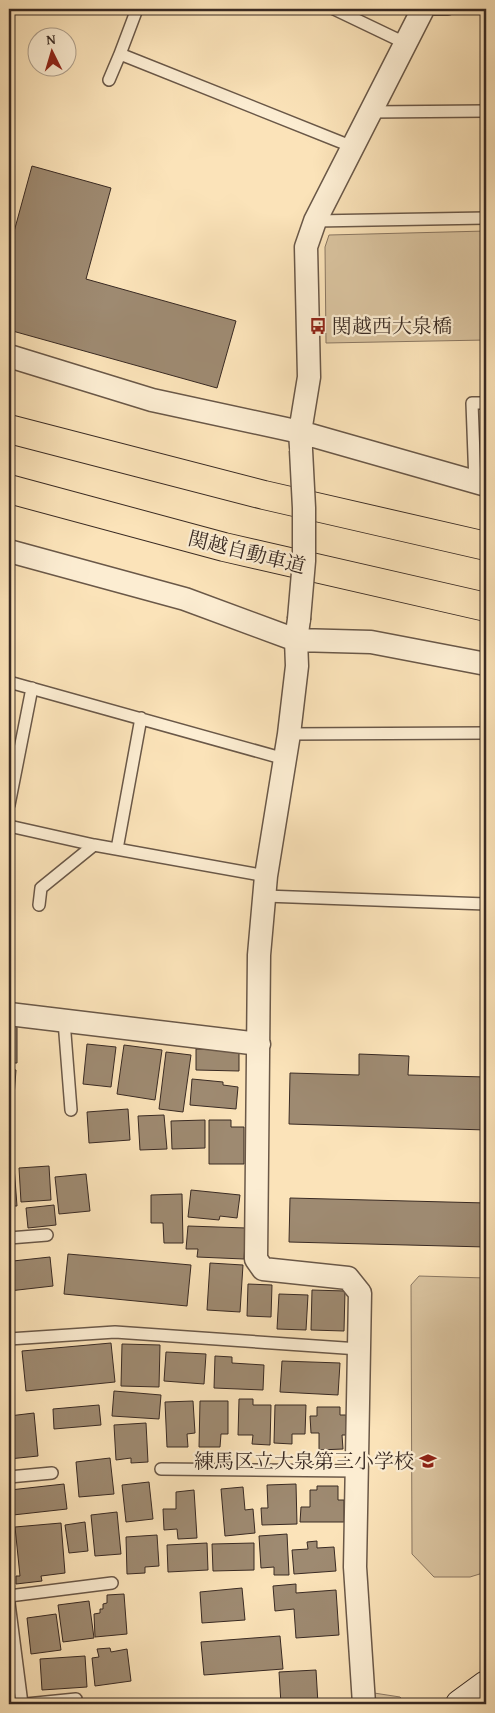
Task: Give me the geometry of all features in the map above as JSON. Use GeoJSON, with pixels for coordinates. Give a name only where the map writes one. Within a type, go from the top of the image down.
{"type":"FeatureCollection","features":[{"type":"Feature","properties":{"kind":"highway"},"geometry":{"type":"LineString","coordinates":[[9,429],[264,495],[486,546]]}},
{"type":"Feature","properties":{"kind":"highway","name":"関越自動車道"},"geometry":{"type":"LineString","coordinates":[[9,489],[224,547],[486,607]]}},
{"type":"Feature","properties":{"kind":"street"},"geometry":{"type":"LineString","coordinates":[[364,1704],[355,1568],[360,1293],[348,1278],[263,1269],[256,1259],[259,955],[266,886],[289,734],[304,561],[301,441],[309,377],[306,247],[315,221],[423,9]]}},
{"type":"Feature","properties":{"kind":"street"},"geometry":{"type":"LineString","coordinates":[[9,356],[152,400],[301,441],[480,484]]}},
{"type":"Feature","properties":{"kind":"street"},"geometry":{"type":"LineString","coordinates":[[9,551],[298,630],[486,664]]}},
{"type":"Feature","properties":{"kind":"street"},"geometry":{"type":"LineString","coordinates":[[9,1014],[259,1044]]}},
{"type":"Feature","properties":{"kind":"street"},"geometry":{"type":"LineString","coordinates":[[460,1704],[486,1685]]}},
{"type":"Feature","properties":{"kind":"lane"},"geometry":{"type":"LineString","coordinates":[[109,80],[137,9]]}},
{"type":"Feature","properties":{"kind":"lane"},"geometry":{"type":"LineString","coordinates":[[334,9],[405,43]]}},
{"type":"Feature","properties":{"kind":"lane"},"geometry":{"type":"LineString","coordinates":[[423,9],[448,9]]}},
{"type":"Feature","properties":{"kind":"lane"},"geometry":{"type":"LineString","coordinates":[[120,54],[353,147]]}},
{"type":"Feature","properties":{"kind":"lane"},"geometry":{"type":"LineString","coordinates":[[370,112],[486,111]]}},
{"type":"Feature","properties":{"kind":"lane"},"geometry":{"type":"LineString","coordinates":[[315,221],[486,218]]}},
{"type":"Feature","properties":{"kind":"lane"},"geometry":{"type":"LineString","coordinates":[[480,484],[472,403],[486,403]]}},
{"type":"Feature","properties":{"kind":"lane"},"geometry":{"type":"LineString","coordinates":[[9,682],[286,759]]}},
{"type":"Feature","properties":{"kind":"lane"},"geometry":{"type":"LineString","coordinates":[[9,805],[32,688]]}},
{"type":"Feature","properties":{"kind":"lane"},"geometry":{"type":"LineString","coordinates":[[117,849],[141,718]]}},
{"type":"Feature","properties":{"kind":"lane"},"geometry":{"type":"LineString","coordinates":[[289,734],[486,733]]}},
{"type":"Feature","properties":{"kind":"lane"},"geometry":{"type":"LineString","coordinates":[[9,826],[117,849],[266,886],[486,904]]}},
{"type":"Feature","properties":{"kind":"lane"},"geometry":{"type":"LineString","coordinates":[[39,905],[41,888],[94,845]]}},
{"type":"Feature","properties":{"kind":"lane"},"geometry":{"type":"LineString","coordinates":[[64,1021],[71,1110]]}},
{"type":"Feature","properties":{"kind":"lane"},"geometry":{"type":"LineString","coordinates":[[9,1238],[46,1235]]}},
{"type":"Feature","properties":{"kind":"lane"},"geometry":{"type":"LineString","coordinates":[[9,1338],[115,1332],[359,1349]]}},
{"type":"Feature","properties":{"kind":"lane"},"geometry":{"type":"LineString","coordinates":[[162,1469],[357,1471]]}},
{"type":"Feature","properties":{"kind":"lane"},"geometry":{"type":"LineString","coordinates":[[9,1477],[52,1473]]}},
{"type":"Feature","properties":{"kind":"lane"},"geometry":{"type":"LineString","coordinates":[[9,1596],[112,1583]]}},
{"type":"Feature","properties":{"kind":"lane"},"geometry":{"type":"LineString","coordinates":[[9,1603],[23,1702]]}},
{"type":"Feature","properties":{"kind":"lane"},"geometry":{"type":"LineString","coordinates":[[9,1701],[76,1700]]}},
{"type":"Feature","properties":{"kind":"shaded area"},"geometry":{"type":"Polygon","coordinates":[[[486,231],[486,340],[326,343],[325,247],[329,235],[486,231]]]}},
{"type":"Feature","properties":{"kind":"shaded area"},"geometry":{"type":"Polygon","coordinates":[[[419,1276],[486,1278],[486,1572],[470,1577],[434,1577],[412,1554],[411,1285],[419,1276]]]}},
{"type":"Feature","properties":{"kind":"shaded area"},"geometry":{"type":"Polygon","coordinates":[[[374,1693],[400,1697],[407,1704],[375,1704],[374,1693]]]}},
{"type":"Feature","properties":{"kind":"building"},"geometry":{"type":"Polygon","coordinates":[[[32,166],[111,188],[86,279],[236,321],[217,388],[9,330],[9,250],[32,166]]]}},
{"type":"Feature","properties":{"kind":"building"},"geometry":{"type":"Polygon","coordinates":[[[9,1026],[17,1026],[17,1063],[9,1063],[9,1026]]]}},
{"type":"Feature","properties":{"kind":"building"},"geometry":{"type":"Polygon","coordinates":[[[87,1044],[116,1047],[111,1087],[83,1084],[87,1044]]]}},
{"type":"Feature","properties":{"kind":"building"},"geometry":{"type":"Polygon","coordinates":[[[124,1045],[162,1050],[155,1100],[117,1094],[124,1045]]]}},
{"type":"Feature","properties":{"kind":"building"},"geometry":{"type":"Polygon","coordinates":[[[196,1049],[239,1049],[239,1071],[196,1070],[196,1049]]]}},
{"type":"Feature","properties":{"kind":"building"},"geometry":{"type":"Polygon","coordinates":[[[166,1052],[191,1055],[183,1112],[159,1109],[166,1052]]]}},
{"type":"Feature","properties":{"kind":"building"},"geometry":{"type":"Polygon","coordinates":[[[359,1054],[409,1056],[408,1075],[486,1077],[486,1130],[289,1124],[290,1073],[359,1075],[359,1054]]]}},
{"type":"Feature","properties":{"kind":"building"},"geometry":{"type":"Polygon","coordinates":[[[9,1069],[16,1070],[14,1097],[9,1097],[9,1069]]]}},
{"type":"Feature","properties":{"kind":"building"},"geometry":{"type":"Polygon","coordinates":[[[192,1079],[223,1082],[223,1085],[238,1087],[236,1109],[190,1105],[192,1079]]]}},
{"type":"Feature","properties":{"kind":"building"},"geometry":{"type":"Polygon","coordinates":[[[128,1109],[130,1140],[89,1143],[87,1112],[128,1109]]]}},
{"type":"Feature","properties":{"kind":"building"},"geometry":{"type":"Polygon","coordinates":[[[164,1115],[167,1149],[140,1150],[138,1116],[164,1115]]]}},
{"type":"Feature","properties":{"kind":"building"},"geometry":{"type":"Polygon","coordinates":[[[205,1120],[205,1148],[172,1149],[171,1121],[205,1120]]]}},
{"type":"Feature","properties":{"kind":"building"},"geometry":{"type":"Polygon","coordinates":[[[209,1120],[231,1120],[231,1127],[244,1127],[244,1164],[209,1164],[209,1120]]]}},
{"type":"Feature","properties":{"kind":"building"},"geometry":{"type":"Polygon","coordinates":[[[9,1121],[12,1121],[11,1150],[9,1150],[9,1121]]]}},
{"type":"Feature","properties":{"kind":"building"},"geometry":{"type":"Polygon","coordinates":[[[14,1166],[17,1206],[9,1206],[9,1167],[14,1166]]]}},
{"type":"Feature","properties":{"kind":"building"},"geometry":{"type":"Polygon","coordinates":[[[49,1166],[51,1200],[21,1202],[19,1168],[49,1166]]]}},
{"type":"Feature","properties":{"kind":"building"},"geometry":{"type":"Polygon","coordinates":[[[86,1174],[90,1211],[59,1214],[55,1177],[86,1174]]]}},
{"type":"Feature","properties":{"kind":"building"},"geometry":{"type":"Polygon","coordinates":[[[191,1190],[240,1195],[237,1218],[220,1216],[219,1220],[188,1217],[191,1190]]]}},
{"type":"Feature","properties":{"kind":"building"},"geometry":{"type":"Polygon","coordinates":[[[182,1194],[183,1243],[164,1243],[163,1223],[151,1223],[151,1195],[182,1194]]]}},
{"type":"Feature","properties":{"kind":"building"},"geometry":{"type":"Polygon","coordinates":[[[290,1198],[486,1203],[486,1247],[289,1242],[290,1198]]]}},
{"type":"Feature","properties":{"kind":"building"},"geometry":{"type":"Polygon","coordinates":[[[54,1205],[56,1225],[28,1228],[26,1208],[54,1205]]]}},
{"type":"Feature","properties":{"kind":"building"},"geometry":{"type":"Polygon","coordinates":[[[188,1226],[246,1228],[244,1259],[197,1257],[198,1249],[186,1249],[188,1226]]]}},
{"type":"Feature","properties":{"kind":"building"},"geometry":{"type":"Polygon","coordinates":[[[68,1254],[191,1265],[187,1306],[64,1294],[68,1254]]]}},
{"type":"Feature","properties":{"kind":"building"},"geometry":{"type":"Polygon","coordinates":[[[9,1255],[12,1255],[13,1261],[50,1257],[53,1286],[9,1291],[9,1255]]]}},
{"type":"Feature","properties":{"kind":"building"},"geometry":{"type":"Polygon","coordinates":[[[210,1263],[243,1265],[240,1312],[207,1310],[210,1263]]]}},
{"type":"Feature","properties":{"kind":"building"},"geometry":{"type":"Polygon","coordinates":[[[248,1284],[272,1285],[271,1317],[247,1316],[248,1284]]]}},
{"type":"Feature","properties":{"kind":"building"},"geometry":{"type":"Polygon","coordinates":[[[312,1290],[345,1291],[344,1331],[311,1330],[312,1290]]]}},
{"type":"Feature","properties":{"kind":"building"},"geometry":{"type":"Polygon","coordinates":[[[279,1294],[308,1295],[306,1330],[277,1329],[279,1294]]]}},
{"type":"Feature","properties":{"kind":"building"},"geometry":{"type":"Polygon","coordinates":[[[111,1343],[115,1382],[26,1391],[22,1351],[111,1343]]]}},
{"type":"Feature","properties":{"kind":"building"},"geometry":{"type":"Polygon","coordinates":[[[122,1344],[160,1345],[159,1387],[121,1386],[122,1344]]]}},
{"type":"Feature","properties":{"kind":"building"},"geometry":{"type":"Polygon","coordinates":[[[166,1352],[206,1354],[204,1384],[164,1381],[166,1352]]]}},
{"type":"Feature","properties":{"kind":"building"},"geometry":{"type":"Polygon","coordinates":[[[215,1356],[232,1357],[232,1363],[264,1365],[263,1390],[214,1388],[215,1356]]]}},
{"type":"Feature","properties":{"kind":"building"},"geometry":{"type":"Polygon","coordinates":[[[282,1361],[340,1363],[338,1395],[280,1392],[282,1361]]]}},
{"type":"Feature","properties":{"kind":"building"},"geometry":{"type":"Polygon","coordinates":[[[114,1391],[161,1395],[159,1419],[112,1416],[114,1391]]]}},
{"type":"Feature","properties":{"kind":"building"},"geometry":{"type":"Polygon","coordinates":[[[239,1399],[253,1399],[253,1405],[271,1405],[270,1445],[252,1444],[253,1435],[238,1435],[239,1399]]]}},
{"type":"Feature","properties":{"kind":"building"},"geometry":{"type":"Polygon","coordinates":[[[193,1401],[195,1433],[187,1434],[188,1447],[167,1447],[165,1402],[193,1401]]]}},
{"type":"Feature","properties":{"kind":"building"},"geometry":{"type":"Polygon","coordinates":[[[200,1401],[228,1401],[228,1434],[221,1434],[220,1447],[199,1447],[200,1401]]]}},
{"type":"Feature","properties":{"kind":"building"},"geometry":{"type":"Polygon","coordinates":[[[99,1405],[101,1425],[54,1429],[53,1409],[99,1405]]]}},
{"type":"Feature","properties":{"kind":"building"},"geometry":{"type":"Polygon","coordinates":[[[275,1405],[306,1405],[305,1434],[292,1434],[292,1444],[274,1443],[275,1405]]]}},
{"type":"Feature","properties":{"kind":"building"},"geometry":{"type":"Polygon","coordinates":[[[317,1407],[340,1407],[340,1415],[346,1415],[347,1435],[342,1435],[343,1449],[319,1450],[319,1433],[311,1433],[310,1416],[317,1416],[317,1407]]]}},
{"type":"Feature","properties":{"kind":"building"},"geometry":{"type":"Polygon","coordinates":[[[34,1413],[38,1456],[9,1459],[9,1416],[34,1413]]]}},
{"type":"Feature","properties":{"kind":"building"},"geometry":{"type":"Polygon","coordinates":[[[146,1423],[148,1462],[131,1463],[131,1458],[116,1460],[114,1425],[146,1423]]]}},
{"type":"Feature","properties":{"kind":"building"},"geometry":{"type":"Polygon","coordinates":[[[110,1458],[114,1494],[79,1497],[76,1462],[110,1458]]]}},
{"type":"Feature","properties":{"kind":"building"},"geometry":{"type":"Polygon","coordinates":[[[149,1482],[153,1519],[126,1522],[122,1485],[149,1482]]]}},
{"type":"Feature","properties":{"kind":"building"},"geometry":{"type":"Polygon","coordinates":[[[64,1484],[67,1509],[13,1515],[10,1490],[64,1484]]]}},
{"type":"Feature","properties":{"kind":"building"},"geometry":{"type":"Polygon","coordinates":[[[296,1484],[297,1524],[262,1525],[261,1508],[268,1508],[267,1485],[296,1484]]]}},
{"type":"Feature","properties":{"kind":"building"},"geometry":{"type":"Polygon","coordinates":[[[317,1486],[338,1486],[338,1500],[344,1500],[344,1522],[300,1522],[301,1507],[310,1507],[310,1490],[317,1490],[317,1486]]]}},
{"type":"Feature","properties":{"kind":"building"},"geometry":{"type":"Polygon","coordinates":[[[243,1487],[245,1510],[253,1509],[255,1533],[225,1536],[221,1489],[243,1487]]]}},
{"type":"Feature","properties":{"kind":"building"},"geometry":{"type":"Polygon","coordinates":[[[194,1490],[197,1538],[178,1539],[177,1529],[164,1530],[163,1509],[176,1509],[176,1492],[194,1490]]]}},
{"type":"Feature","properties":{"kind":"building"},"geometry":{"type":"Polygon","coordinates":[[[117,1512],[121,1554],[95,1556],[91,1515],[117,1512]]]}},
{"type":"Feature","properties":{"kind":"building"},"geometry":{"type":"Polygon","coordinates":[[[85,1522],[88,1551],[69,1553],[65,1525],[85,1522]]]}},
{"type":"Feature","properties":{"kind":"building"},"geometry":{"type":"Polygon","coordinates":[[[61,1523],[65,1573],[41,1576],[42,1581],[16,1584],[16,1576],[20,1576],[15,1527],[61,1523]]]}},
{"type":"Feature","properties":{"kind":"building"},"geometry":{"type":"Polygon","coordinates":[[[287,1534],[289,1575],[274,1575],[274,1567],[261,1568],[259,1536],[287,1534]]]}},
{"type":"Feature","properties":{"kind":"building"},"geometry":{"type":"Polygon","coordinates":[[[157,1535],[159,1566],[145,1567],[145,1573],[127,1574],[126,1537],[157,1535]]]}},
{"type":"Feature","properties":{"kind":"building"},"geometry":{"type":"Polygon","coordinates":[[[317,1541],[317,1548],[334,1547],[336,1571],[294,1574],[292,1550],[308,1549],[307,1542],[317,1541]]]}},
{"type":"Feature","properties":{"kind":"building"},"geometry":{"type":"Polygon","coordinates":[[[207,1543],[208,1570],[168,1572],[167,1545],[207,1543]]]}},
{"type":"Feature","properties":{"kind":"building"},"geometry":{"type":"Polygon","coordinates":[[[254,1543],[254,1570],[213,1571],[212,1544],[254,1543]]]}},
{"type":"Feature","properties":{"kind":"building"},"geometry":{"type":"Polygon","coordinates":[[[296,1584],[296,1593],[336,1590],[339,1635],[296,1638],[294,1609],[275,1611],[273,1586],[296,1584]]]}},
{"type":"Feature","properties":{"kind":"building"},"geometry":{"type":"Polygon","coordinates":[[[242,1588],[245,1620],[202,1623],[200,1592],[242,1588]]]}},
{"type":"Feature","properties":{"kind":"building"},"geometry":{"type":"Polygon","coordinates":[[[124,1594],[127,1634],[95,1637],[94,1614],[100,1613],[100,1609],[103,1609],[103,1604],[107,1603],[107,1595],[124,1594]]]}},
{"type":"Feature","properties":{"kind":"building"},"geometry":{"type":"Polygon","coordinates":[[[89,1601],[94,1638],[63,1642],[58,1605],[89,1601]]]}},
{"type":"Feature","properties":{"kind":"building"},"geometry":{"type":"Polygon","coordinates":[[[56,1614],[61,1650],[31,1654],[27,1618],[56,1614]]]}},
{"type":"Feature","properties":{"kind":"building"},"geometry":{"type":"Polygon","coordinates":[[[280,1636],[283,1669],[204,1675],[201,1642],[280,1636]]]}},
{"type":"Feature","properties":{"kind":"building"},"geometry":{"type":"Polygon","coordinates":[[[110,1648],[111,1652],[127,1649],[131,1681],[95,1686],[92,1658],[99,1657],[97,1649],[110,1648]]]}},
{"type":"Feature","properties":{"kind":"building"},"geometry":{"type":"Polygon","coordinates":[[[85,1656],[87,1687],[42,1690],[40,1659],[85,1656]]]}},
{"type":"Feature","properties":{"kind":"building"},"geometry":{"type":"Polygon","coordinates":[[[316,1670],[318,1704],[281,1704],[279,1672],[316,1670]]]}},
{"type":"Feature","properties":{"kind":"building"},"geometry":{"type":"Polygon","coordinates":[[[130,1699],[130,1704],[110,1704],[109,1702],[130,1699]]]}},
{"type":"Feature","properties":{"kind":"place","name":"関越西大泉橋"},"geometry":{"type":"Point","coordinates":[318,326]}},
{"type":"Feature","properties":{"kind":"place","name":"練馬区立大泉第三小学校"},"geometry":{"type":"Point","coordinates":[428,1461]}}]}
